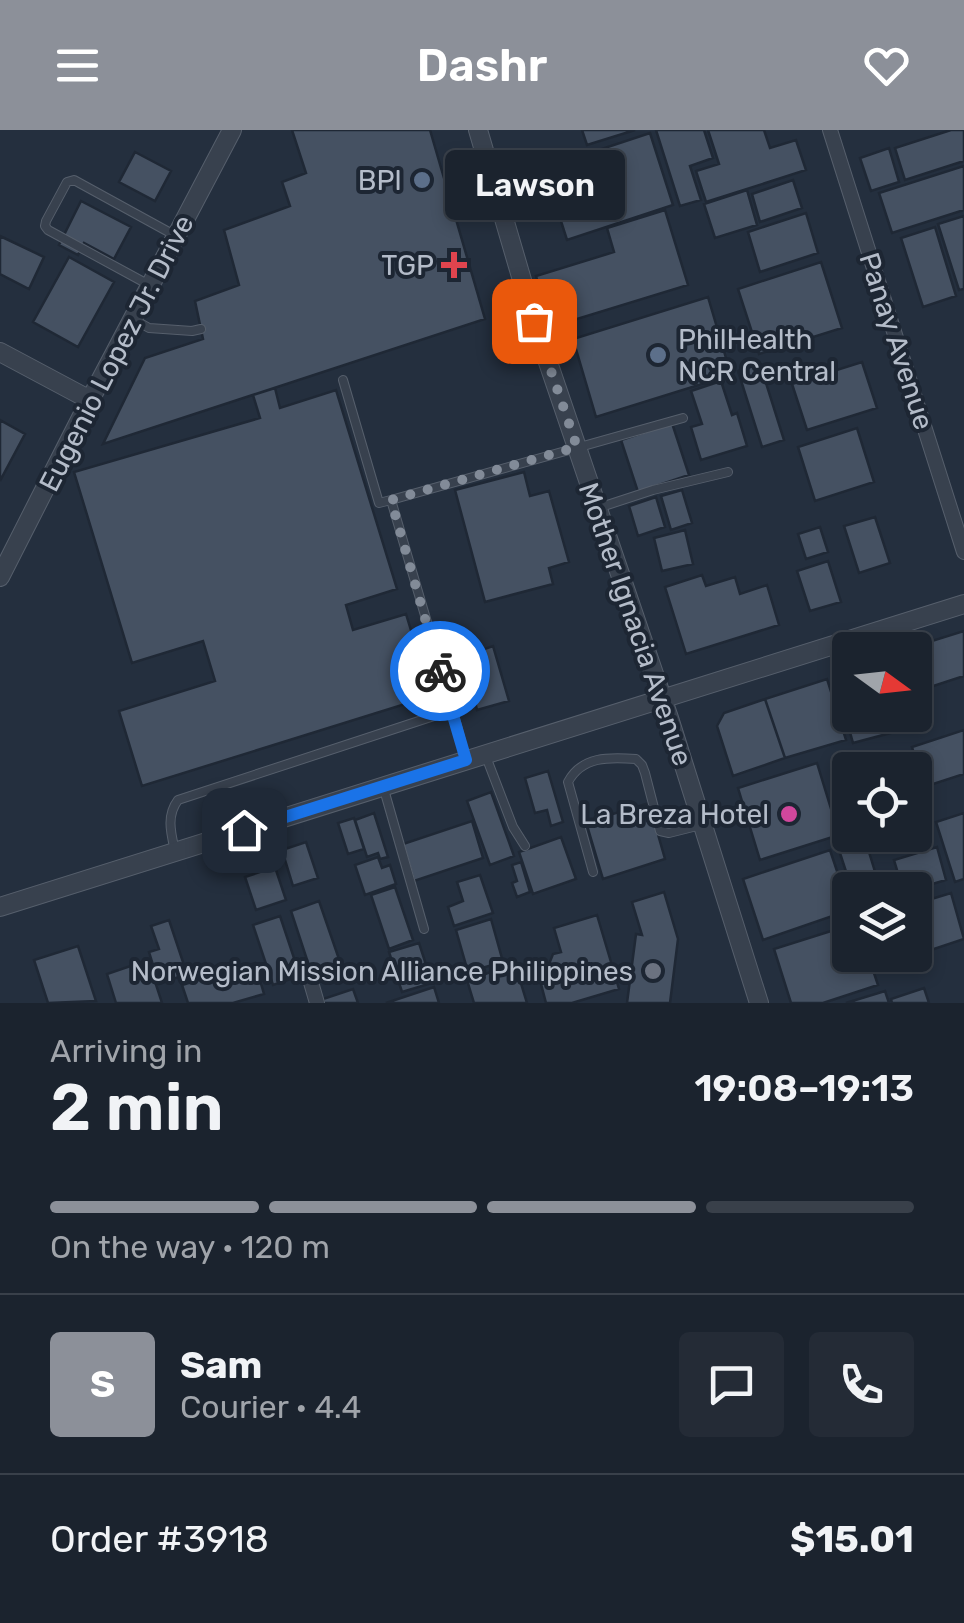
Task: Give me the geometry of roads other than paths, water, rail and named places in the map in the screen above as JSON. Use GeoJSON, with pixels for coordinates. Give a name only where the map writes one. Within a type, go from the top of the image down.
{"type":"FeatureCollection","features":[{"type":"Feature","properties":{"kind":"street","name":"Eugenio Lopez Jr. Drive"},"geometry":{"type":"LineString","coordinates":[[0,577],[90,400],[141,324],[151,286],[232,130]]}},
{"type":"Feature","properties":{"kind":"street","name":"Mother Ignacia Avenue"},"geometry":{"type":"LineString","coordinates":[[478,130],[534,321],[662,698],[759,1003]]}},
{"type":"Feature","properties":{"kind":"street","name":"Panay Avenue"},"geometry":{"type":"LineString","coordinates":[[830,130],[964,552]]}},
{"type":"Feature","properties":{"kind":"street"},"geometry":{"type":"LineString","coordinates":[[0,352],[90,400]]}},
{"type":"Feature","properties":{"kind":"street"},"geometry":{"type":"LineString","coordinates":[[0,907],[964,604]]}},
{"type":"Feature","properties":{"kind":"street"},"geometry":{"type":"LineString","coordinates":[[310,979],[317,1003]]}},
{"type":"Feature","properties":{"kind":"lane"},"geometry":{"type":"LineString","coordinates":[[151,286],[48,230],[46,221],[67,182],[74,180],[176,236]]}},
{"type":"Feature","properties":{"kind":"lane"},"geometry":{"type":"LineString","coordinates":[[141,324],[201,329]]}},
{"type":"Feature","properties":{"kind":"lane"},"geometry":{"type":"LineString","coordinates":[[344,380],[378,503],[683,418]]}},
{"type":"Feature","properties":{"kind":"lane"},"geometry":{"type":"LineString","coordinates":[[598,508],[728,472]]}},
{"type":"Feature","properties":{"kind":"lane"},"geometry":{"type":"LineString","coordinates":[[391,500],[466,760]]}},
{"type":"Feature","properties":{"kind":"lane"},"geometry":{"type":"LineString","coordinates":[[175,852],[170,814],[178,800],[452,707]]}},
{"type":"Feature","properties":{"kind":"lane"},"geometry":{"type":"LineString","coordinates":[[485,754],[513,827],[525,846]]}},
{"type":"Feature","properties":{"kind":"lane"},"geometry":{"type":"LineString","coordinates":[[593,872],[568,782],[585,763],[636,759],[645,773],[660,831],[669,833],[702,824]]}},
{"type":"Feature","properties":{"kind":"lane"},"geometry":{"type":"LineString","coordinates":[[383,786],[424,929]]}},
{"type":"Feature","properties":{"kind":"place","name":"BPI"},"geometry":{"type":"Point","coordinates":[422,180]}},
{"type":"Feature","properties":{"kind":"place","name":"TGP"},"geometry":{"type":"Point","coordinates":[454,265]}},
{"type":"Feature","properties":{"kind":"place","name":"Lawson"},"geometry":{"type":"Point","coordinates":[534,321]}},
{"type":"Feature","properties":{"kind":"place","name":"PhilHealth NCR Central"},"geometry":{"type":"Point","coordinates":[658,355]}},
{"type":"Feature","properties":{"kind":"place","name":"La Breza Hotel"},"geometry":{"type":"Point","coordinates":[789,814]}},
{"type":"Feature","properties":{"kind":"place","name":"Norwegian Mission Alliance Philippines"},"geometry":{"type":"Point","coordinates":[653,971]}}]}
